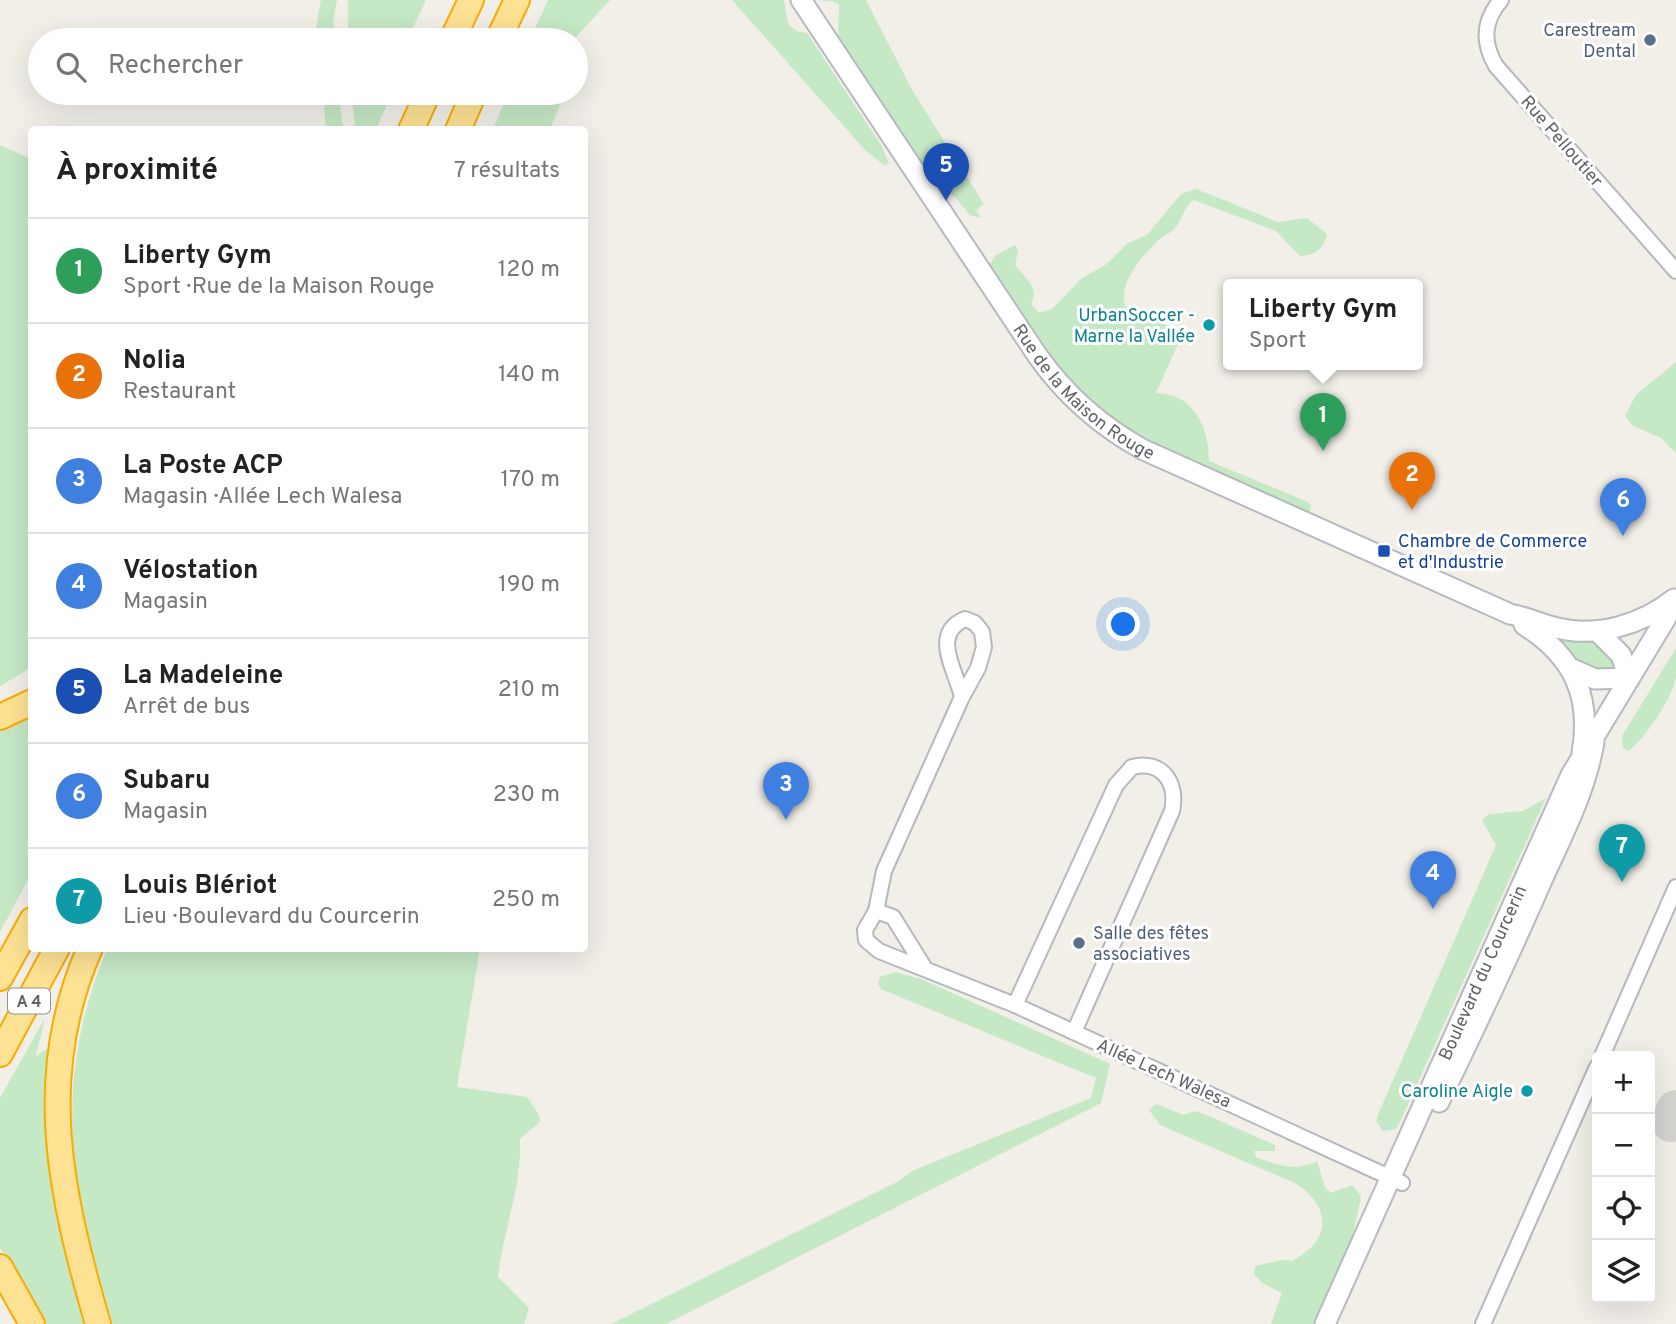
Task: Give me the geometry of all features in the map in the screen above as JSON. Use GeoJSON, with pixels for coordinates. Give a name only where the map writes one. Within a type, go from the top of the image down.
{"type":"FeatureCollection","features":[{"type":"Feature","properties":{"kind":"highway"},"geometry":{"type":"LineString","coordinates":[[458,28],[471,0]]}},
{"type":"Feature","properties":{"kind":"highway"},"geometry":{"type":"LineString","coordinates":[[504,28],[517,0]]}},
{"type":"Feature","properties":{"kind":"highway"},"geometry":{"type":"LineString","coordinates":[[413,126],[422,105]]}},
{"type":"Feature","properties":{"kind":"highway"},"geometry":{"type":"LineString","coordinates":[[460,126],[469,105]]}},
{"type":"Feature","properties":{"kind":"highway"},"geometry":{"type":"LineString","coordinates":[[0,717],[28,704]]}},
{"type":"Feature","properties":{"kind":"highway","name":"A 4"},"geometry":{"type":"LineString","coordinates":[[0,978],[28,927]]}},
{"type":"Feature","properties":{"kind":"highway","name":"A 4"},"geometry":{"type":"LineString","coordinates":[[0,1054],[55,952]]}},
{"type":"Feature","properties":{"kind":"highway"},"geometry":{"type":"LineString","coordinates":[[89,952],[62,1039],[57,1102],[65,1200],[98,1324]]}},
{"type":"Feature","properties":{"kind":"highway"},"geometry":{"type":"LineString","coordinates":[[0,1267],[32,1324]]}},
{"type":"Feature","properties":{"kind":"highway"},"geometry":{"type":"LineString","coordinates":[[0,1276],[20,1324]]}},
{"type":"Feature","properties":{"kind":"street","name":"Rue de la Maison Rouge"},"geometry":{"type":"LineString","coordinates":[[801,0],[1037,355],[1054,379],[1100,424],[1144,450],[1510,614]]}},
{"type":"Feature","properties":{"kind":"street","name":"Rue Pelloutier"},"geometry":{"type":"LineString","coordinates":[[1502,0],[1489,18],[1486,36],[1489,53],[1496,65],[1676,271]]}},
{"type":"Feature","properties":{"kind":"street"},"geometry":{"type":"LineString","coordinates":[[1510,614],[1560,629],[1597,631],[1673,606]]}},
{"type":"Feature","properties":{"kind":"street","name":"Boulevard du Courcerin"},"geometry":{"type":"LineString","coordinates":[[1325,1324],[1496,985],[1570,818],[1589,769],[1588,748],[1673,606]]}},
{"type":"Feature","properties":{"kind":"street"},"geometry":{"type":"LineString","coordinates":[[1510,614],[1552,644],[1570,668],[1578,684],[1588,748]]}},
{"type":"Feature","properties":{"kind":"street","name":"Allée Lech Walesa"},"geometry":{"type":"LineString","coordinates":[[962,697],[945,643],[946,634],[954,624],[965,619],[975,623],[982,632],[984,647],[978,668],[962,697],[884,871],[876,911],[865,930],[866,940],[871,946],[909,964],[924,967],[1015,1005],[1396,1181]]}},
{"type":"Feature","properties":{"kind":"street"},"geometry":{"type":"LineString","coordinates":[[1570,668],[1595,679],[1629,678],[1621,655],[1597,631]]}},
{"type":"Feature","properties":{"kind":"street"},"geometry":{"type":"LineString","coordinates":[[1015,1005],[1116,785],[1132,767],[1152,765],[1161,769],[1174,790],[1172,811],[1074,1032]]}},
{"type":"Feature","properties":{"kind":"street"},"geometry":{"type":"LineString","coordinates":[[1604,1051],[1676,887]]}},
{"type":"Feature","properties":{"kind":"street"},"geometry":{"type":"LineString","coordinates":[[876,911],[893,917],[924,967]]}},
{"type":"Feature","properties":{"kind":"street"},"geometry":{"type":"LineString","coordinates":[[1483,1324],[1592,1079]]}},
{"type":"Feature","properties":{"kind":"street","name":"Boulevard du Courcerin"},"geometry":{"type":"LineString","coordinates":[[1340,1324],[1396,1181]]}},
{"type":"Feature","properties":{"kind":"green space"},"geometry":{"type":"Polygon","coordinates":[[[321,0],[337,0],[334,28],[316,28],[321,0]]]}},
{"type":"Feature","properties":{"kind":"green space"},"geometry":{"type":"Polygon","coordinates":[[[348,0],[426,0],[413,28],[348,28],[348,0]]]}},
{"type":"Feature","properties":{"kind":"green space"},"geometry":{"type":"Polygon","coordinates":[[[548,0],[610,0],[584,28],[535,28],[548,0]]]}},
{"type":"Feature","properties":{"kind":"green space"},"geometry":{"type":"Polygon","coordinates":[[[732,0],[784,0],[788,24],[797,31],[807,33],[881,145],[889,163],[885,166],[865,150],[732,0]]]}},
{"type":"Feature","properties":{"kind":"green space"},"geometry":{"type":"Polygon","coordinates":[[[815,0],[866,0],[912,90],[984,204],[976,210],[981,218],[970,215],[954,196],[934,183],[838,40],[839,5],[832,1],[815,0]]]}},
{"type":"Feature","properties":{"kind":"green space"},"geometry":{"type":"Polygon","coordinates":[[[324,105],[340,105],[343,126],[326,126],[324,105]]]}},
{"type":"Feature","properties":{"kind":"green space"},"geometry":{"type":"Polygon","coordinates":[[[353,105],[387,105],[377,126],[355,126],[353,105]]]}},
{"type":"Feature","properties":{"kind":"green space"},"geometry":{"type":"Polygon","coordinates":[[[503,105],[560,105],[551,126],[494,126],[503,105]]]}},
{"type":"Feature","properties":{"kind":"green space"},"geometry":{"type":"Polygon","coordinates":[[[0,145],[28,158],[28,669],[0,686],[0,145]]]}},
{"type":"Feature","properties":{"kind":"green space"},"geometry":{"type":"Polygon","coordinates":[[[1196,189],[1278,222],[1307,218],[1327,234],[1324,244],[1318,250],[1300,256],[1276,231],[1194,200],[1174,229],[1145,254],[1133,270],[1124,297],[1125,306],[1183,333],[1156,393],[1180,399],[1197,415],[1206,436],[1209,461],[1306,501],[1311,505],[1310,511],[1305,514],[1177,458],[1116,423],[1064,378],[988,268],[995,256],[1015,245],[1018,251],[1015,265],[1033,288],[1031,304],[1039,313],[1052,309],[1082,278],[1107,264],[1128,243],[1147,235],[1181,194],[1196,189]]]}},
{"type":"Feature","properties":{"kind":"green space"},"geometry":{"type":"Polygon","coordinates":[[[1676,362],[1676,453],[1661,438],[1633,426],[1625,416],[1636,395],[1676,362]]]}},
{"type":"Feature","properties":{"kind":"green space"},"geometry":{"type":"Polygon","coordinates":[[[1550,632],[1601,643],[1618,668],[1597,670],[1588,667],[1572,656],[1550,632]]]}},
{"type":"Feature","properties":{"kind":"green space"},"geometry":{"type":"Polygon","coordinates":[[[1676,648],[1676,676],[1670,695],[1650,728],[1628,751],[1623,748],[1622,736],[1676,648]]]}},
{"type":"Feature","properties":{"kind":"green space"},"geometry":{"type":"Polygon","coordinates":[[[28,717],[28,880],[0,932],[0,731],[28,717]]]}},
{"type":"Feature","properties":{"kind":"green space"},"geometry":{"type":"Polygon","coordinates":[[[1546,798],[1400,1122],[1396,1129],[1383,1131],[1376,1121],[1380,1110],[1496,845],[1482,820],[1489,814],[1523,811],[1546,798]]]}},
{"type":"Feature","properties":{"kind":"green space"},"geometry":{"type":"Polygon","coordinates":[[[106,952],[480,952],[457,1087],[527,1097],[540,1117],[538,1124],[520,1139],[518,1175],[498,1277],[529,1308],[524,1324],[113,1324],[86,1226],[73,1137],[73,1093],[78,1047],[89,1000],[106,952]]]}},
{"type":"Feature","properties":{"kind":"green space"},"geometry":{"type":"Polygon","coordinates":[[[895,972],[921,979],[1110,1064],[1101,1103],[666,1324],[611,1324],[897,1182],[912,1171],[1091,1098],[1096,1078],[881,989],[878,984],[880,977],[895,972]]]}},
{"type":"Feature","properties":{"kind":"green space"},"geometry":{"type":"Polygon","coordinates":[[[45,1018],[36,1056],[51,1047],[46,1128],[51,1185],[87,1324],[44,1324],[27,1290],[0,1248],[0,1098],[45,1018]]]}},
{"type":"Feature","properties":{"kind":"green space"},"geometry":{"type":"Polygon","coordinates":[[[1156,1104],[1184,1115],[1195,1111],[1204,1114],[1275,1145],[1275,1151],[1254,1151],[1257,1158],[1294,1167],[1317,1161],[1325,1187],[1331,1193],[1352,1185],[1361,1196],[1352,1240],[1313,1324],[1271,1324],[1282,1293],[1262,1283],[1254,1274],[1255,1266],[1283,1260],[1292,1261],[1314,1244],[1322,1224],[1316,1203],[1297,1184],[1160,1125],[1149,1110],[1156,1104]]]}},
{"type":"Feature","properties":{"kind":"taxiway"},"geometry":{"type":"LineString","coordinates":[[1671,1122],[1676,1110]]}},
{"type":"Feature","properties":{"kind":"place","name":"Carestream Dental"},"geometry":{"type":"Point","coordinates":[1650,40]}},
{"type":"Feature","properties":{"kind":"place","name":"La Madeleine"},"geometry":{"type":"Point","coordinates":[946,201]}},
{"type":"Feature","properties":{"kind":"place","name":"UrbanSoccer - Marne la Vallée"},"geometry":{"type":"Point","coordinates":[1209,325]}},
{"type":"Feature","properties":{"kind":"place","name":"Liberty Gym"},"geometry":{"type":"Point","coordinates":[1323,451]}},
{"type":"Feature","properties":{"kind":"place","name":"Nolia"},"geometry":{"type":"Point","coordinates":[1412,510]}},
{"type":"Feature","properties":{"kind":"place","name":"Subaru"},"geometry":{"type":"Point","coordinates":[1623,536]}},
{"type":"Feature","properties":{"kind":"place","name":"Chambre de Commerce et d'Industrie"},"geometry":{"type":"Point","coordinates":[1384,551]}},
{"type":"Feature","properties":{"kind":"place","name":"La Poste ACP"},"geometry":{"type":"Point","coordinates":[786,820]}},
{"type":"Feature","properties":{"kind":"place","name":"Louis Blériot"},"geometry":{"type":"Point","coordinates":[1622,882]}},
{"type":"Feature","properties":{"kind":"place","name":"Vélostation"},"geometry":{"type":"Point","coordinates":[1433,909]}},
{"type":"Feature","properties":{"kind":"place","name":"Salle des fêtes associatives"},"geometry":{"type":"Point","coordinates":[1079,943]}},
{"type":"Feature","properties":{"kind":"place","name":"Caroline Aigle"},"geometry":{"type":"Point","coordinates":[1527,1091]}}]}
